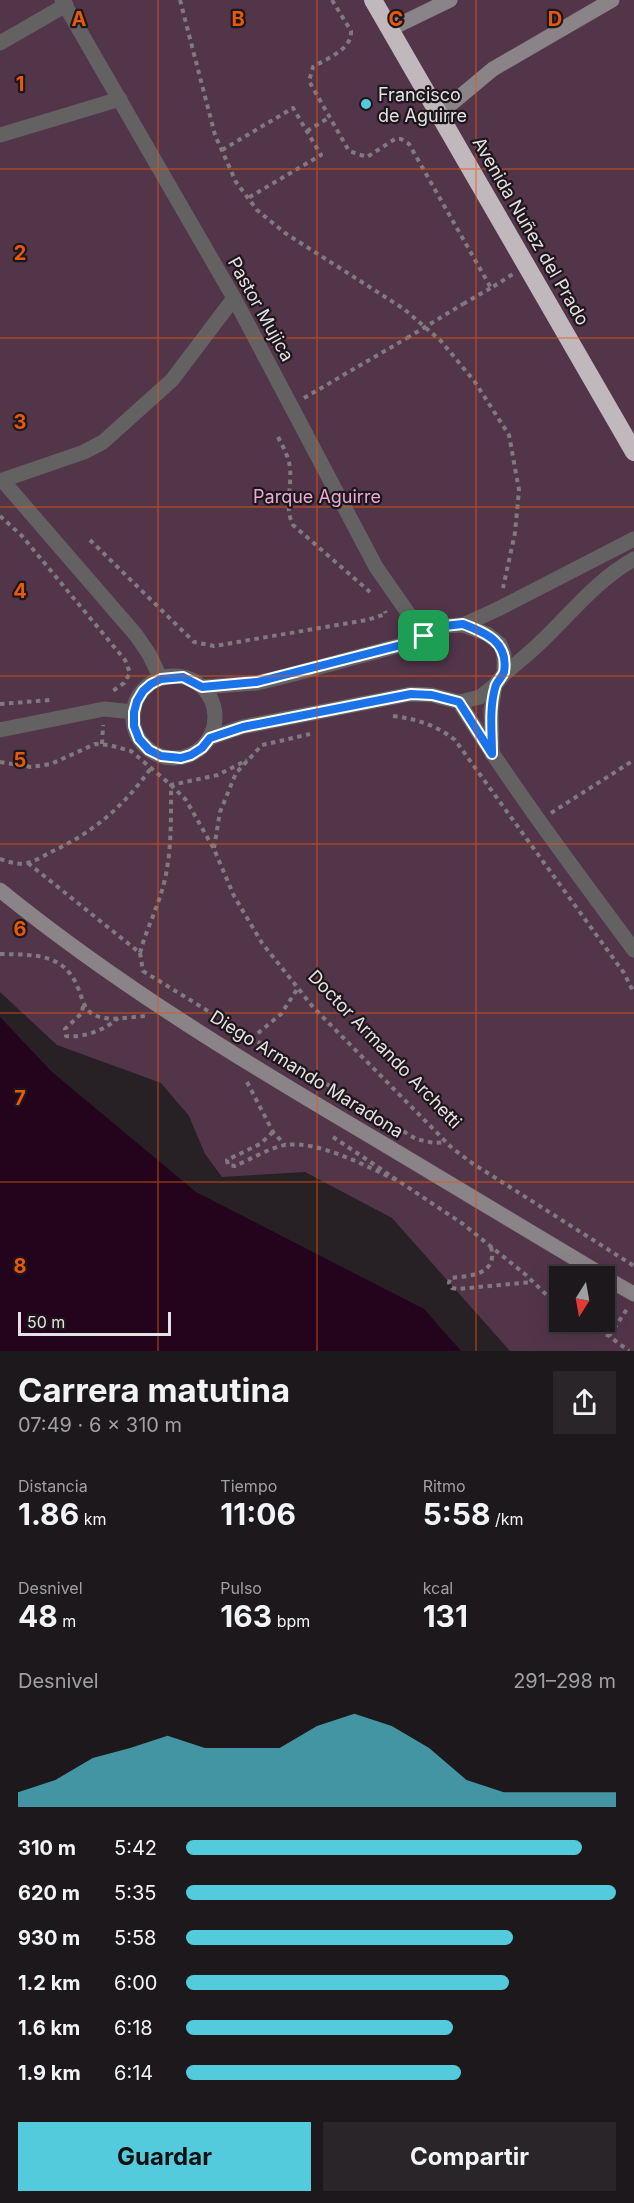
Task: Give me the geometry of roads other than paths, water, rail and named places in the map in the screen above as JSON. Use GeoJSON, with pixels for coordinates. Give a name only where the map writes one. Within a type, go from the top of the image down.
{"type":"FeatureCollection","features":[{"type":"Feature","properties":{"kind":"highway","name":"Avenida Nuñez del Prado"},"geometry":{"type":"LineString","coordinates":[[373,0],[634,452]]}},
{"type":"Feature","properties":{"kind":"main road"},"geometry":{"type":"LineString","coordinates":[[390,29],[450,0]]}},
{"type":"Feature","properties":{"kind":"main road"},"geometry":{"type":"LineString","coordinates":[[439,114],[493,69],[612,0]]}},
{"type":"Feature","properties":{"kind":"main road","name":"Diego Armando Maradona"},"geometry":{"type":"LineString","coordinates":[[0,890],[40,922],[116,976],[254,1066],[586,1266]]}},
{"type":"Feature","properties":{"kind":"main road","name":"Diego Armando Maradona"},"geometry":{"type":"LineString","coordinates":[[615,1287],[631,1301]]}},
{"type":"Feature","properties":{"kind":"street"},"geometry":{"type":"LineString","coordinates":[[0,43],[64,3]]}},
{"type":"Feature","properties":{"kind":"street","name":"Pastor Mujica"},"geometry":{"type":"LineString","coordinates":[[64,3],[234,298],[376,567],[424,636]]}},
{"type":"Feature","properties":{"kind":"street"},"geometry":{"type":"LineString","coordinates":[[0,135],[120,99]]}},
{"type":"Feature","properties":{"kind":"street"},"geometry":{"type":"LineString","coordinates":[[161,679],[149,654],[136,635],[2,481],[84,453],[104,442],[172,380],[234,298]]}},
{"type":"Feature","properties":{"kind":"street"},"geometry":{"type":"LineString","coordinates":[[202,687],[257,682],[405,644],[444,626],[463,624],[498,609],[634,539]]}},
{"type":"Feature","properties":{"kind":"street"},"geometry":{"type":"LineString","coordinates":[[210,738],[243,727],[411,694],[432,695],[459,702],[480,697],[540,643],[600,583],[620,566],[634,559]]}},
{"type":"Feature","properties":{"kind":"street"},"geometry":{"type":"LineString","coordinates":[[463,624],[487,634],[500,644],[504,655],[491,711],[492,754]]}},
{"type":"Feature","properties":{"kind":"street"},"geometry":{"type":"LineString","coordinates":[[183,677],[202,687],[211,698],[215,711],[215,726],[210,738],[202,748],[191,755],[171,758],[149,750],[139,739],[134,726],[134,712],[143,691],[161,679],[183,677]]}},
{"type":"Feature","properties":{"kind":"street"},"geometry":{"type":"LineString","coordinates":[[459,702],[539,821],[634,950]]}},
{"type":"Feature","properties":{"kind":"street"},"geometry":{"type":"LineString","coordinates":[[0,730],[104,710],[134,712]]}},
{"type":"Feature","properties":{"kind":"place","name":"Francisco de Aguirre"},"geometry":{"type":"Point","coordinates":[366,104]}},
{"type":"Feature","properties":{"kind":"park label","name":"Parque Aguirre"},"geometry":{"type":"Point","coordinates":[317,496]}}]}
